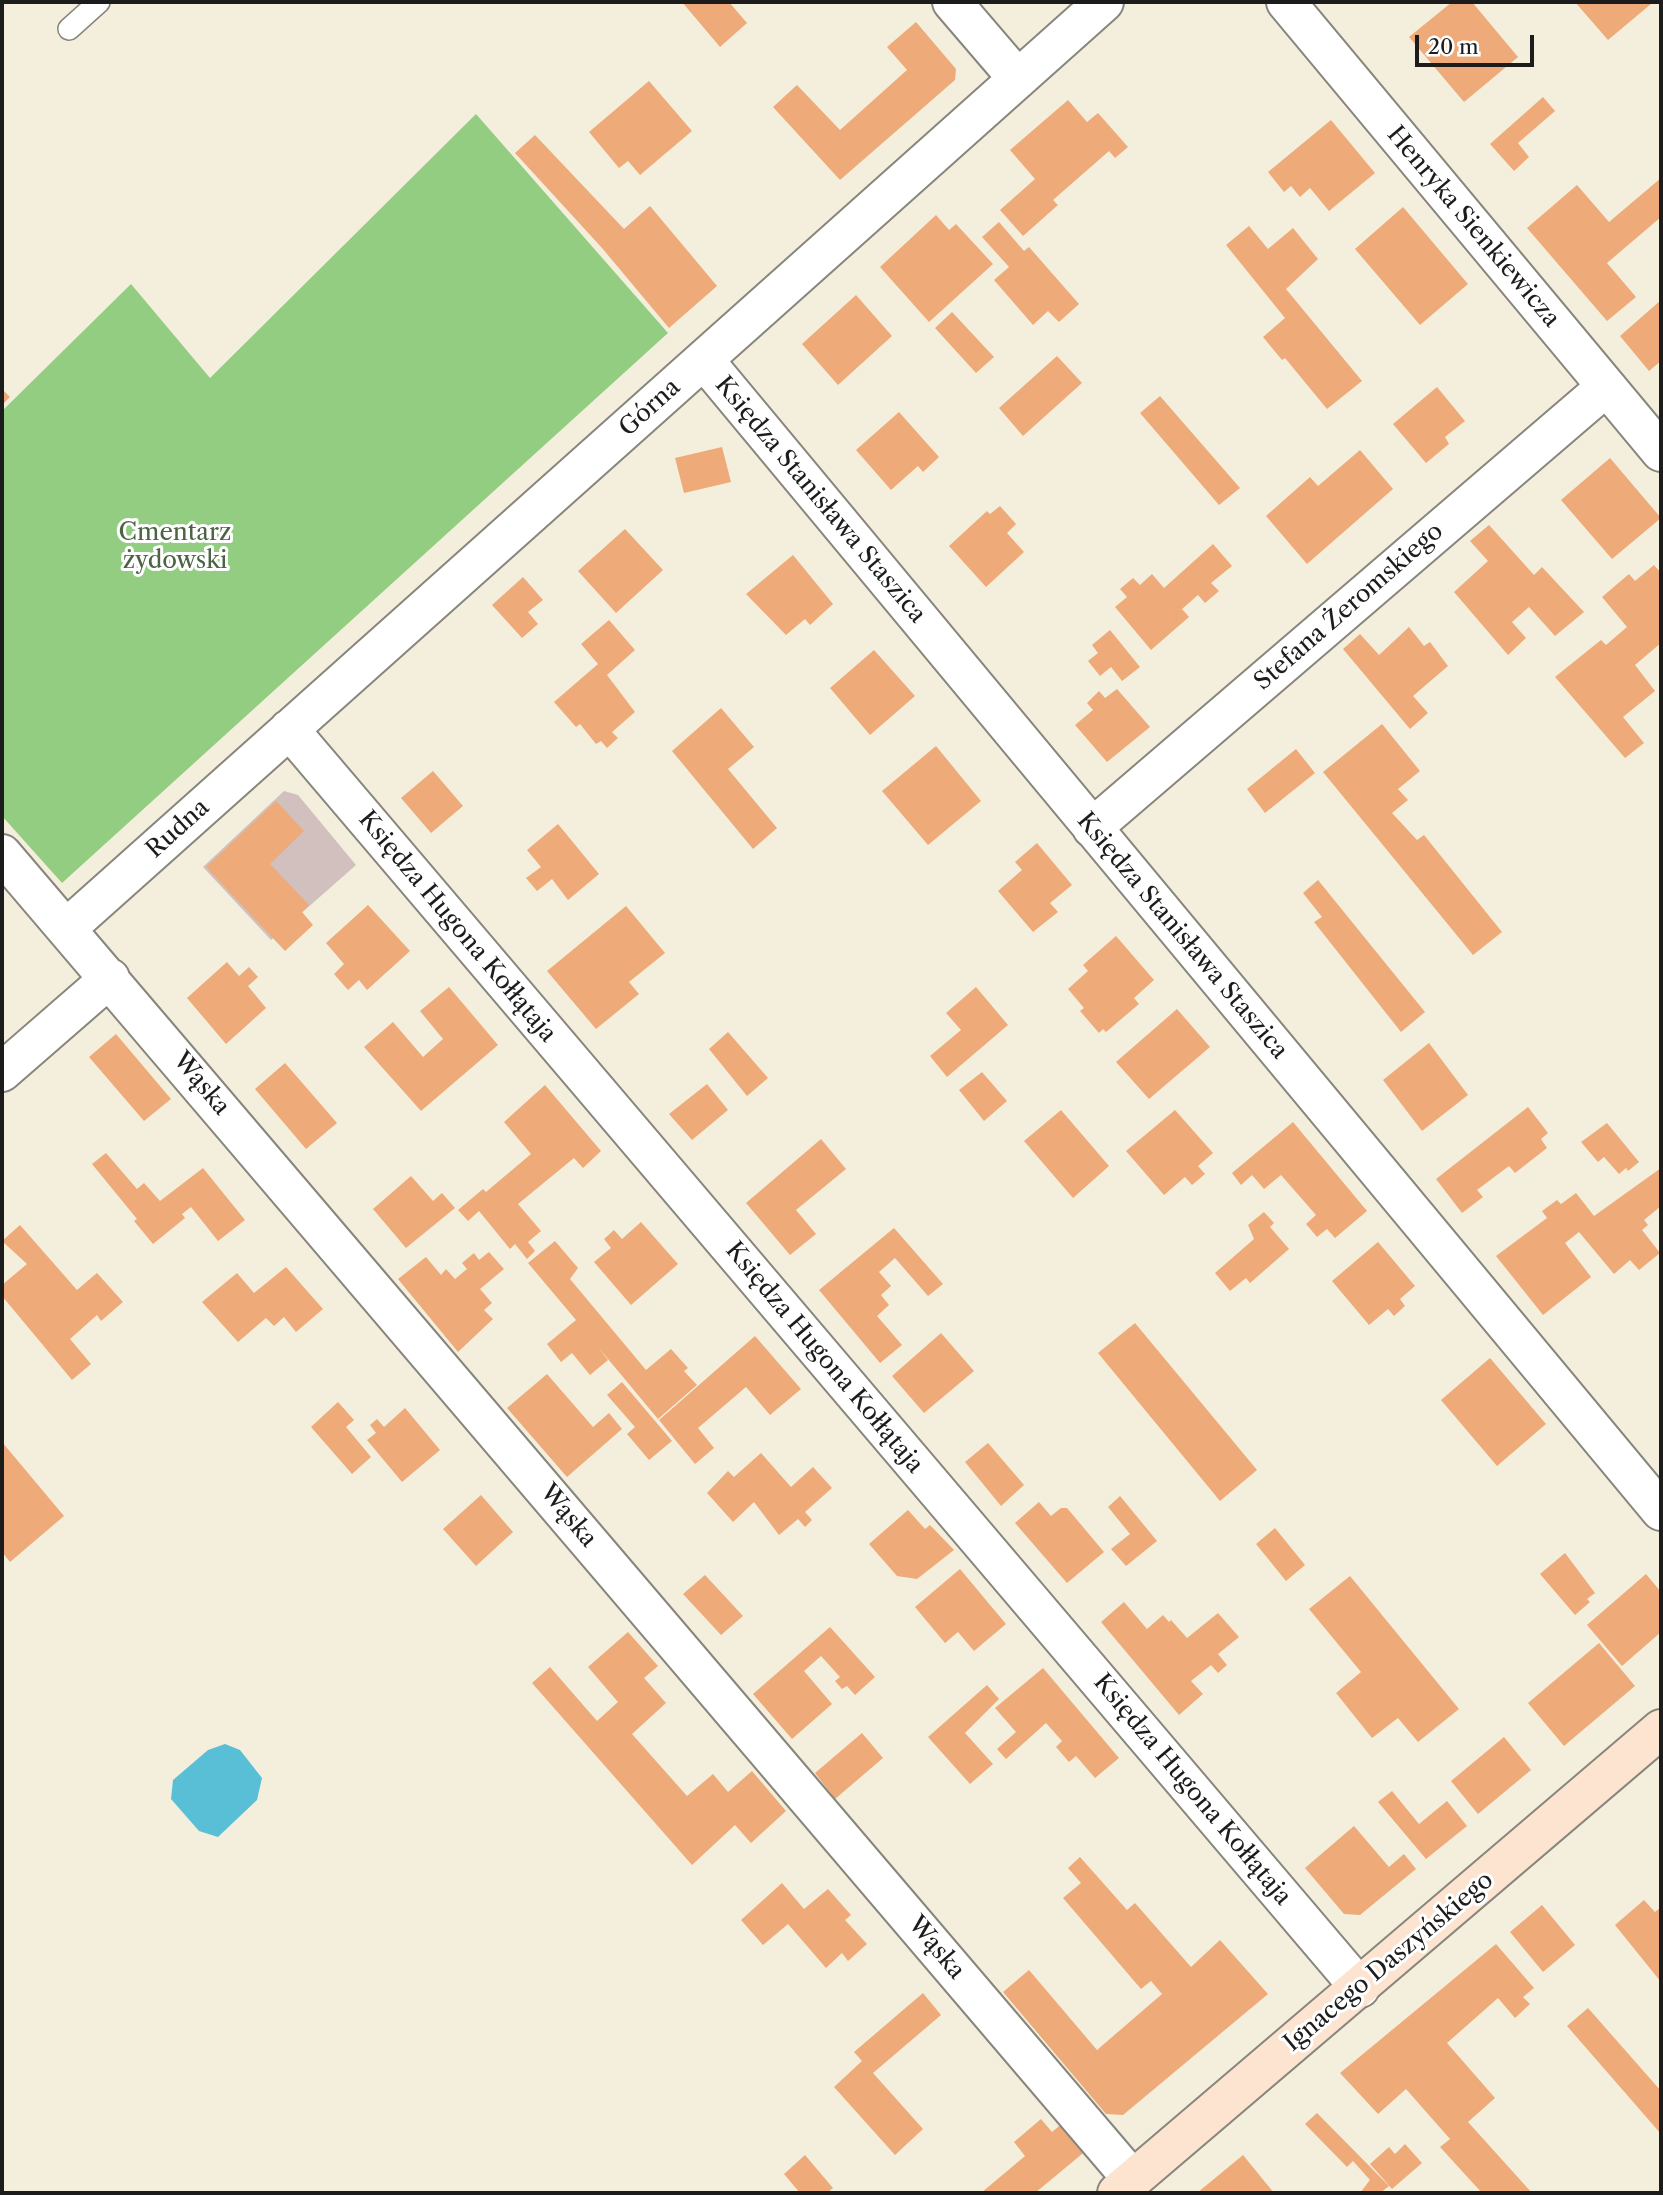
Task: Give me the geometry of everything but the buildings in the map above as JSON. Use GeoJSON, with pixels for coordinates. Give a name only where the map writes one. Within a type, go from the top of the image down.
{"type":"FeatureCollection","features":[{"type":"Feature","properties":{"kind":"street"},"geometry":{"type":"LineString","coordinates":[[952,2],[1018,79]]}},
{"type":"Feature","properties":{"kind":"street","name":"Górna"},"geometry":{"type":"LineString","coordinates":[[289,729],[1104,2]]}},
{"type":"Feature","properties":{"kind":"street","name":"Henryka Sienkiewicza"},"geometry":{"type":"LineString","coordinates":[[1286,2],[1661,452]]}},
{"type":"Feature","properties":{"kind":"street","name":"Księdza Stanisława Staszica"},"geometry":{"type":"LineString","coordinates":[[704,360],[1661,1511]]}},
{"type":"Feature","properties":{"kind":"street","name":"Stefana Żeromskiego"},"geometry":{"type":"LineString","coordinates":[[1092,828],[1606,387]]}},
{"type":"Feature","properties":{"kind":"street","name":"Rudna"},"geometry":{"type":"LineString","coordinates":[[67,928],[289,729]]}},
{"type":"Feature","properties":{"kind":"street","name":"Księdza Hugona Kołłątaja"},"geometry":{"type":"LineString","coordinates":[[289,729],[1360,1988]]}},
{"type":"Feature","properties":{"kind":"street","name":"Wąska"},"geometry":{"type":"LineString","coordinates":[[2,854],[110,978],[1125,2187]]}},
{"type":"Feature","properties":{"kind":"street"},"geometry":{"type":"LineString","coordinates":[[2,1072],[110,978]]}},
{"type":"Feature","properties":{"kind":"street","name":"Ignacego Daszyńskiego"},"geometry":{"type":"LineString","coordinates":[[1125,2187],[1661,1729]]}},
{"type":"Feature","properties":{"kind":"lane"},"geometry":{"type":"LineString","coordinates":[[69,29],[99,2]]}},
{"type":"Feature","properties":{"kind":"shaded area"},"geometry":{"type":"Polygon","coordinates":[[[284,791],[298,795],[356,865],[271,940],[203,867],[284,791]]]}},
{"type":"Feature","properties":{"kind":"green space","name":"Cmentarz żydowski"},"geometry":{"type":"Polygon","coordinates":[[[476,114],[668,333],[62,883],[2,816],[2,411],[131,284],[210,378],[476,114]]]}},
{"type":"Feature","properties":{"kind":"water"},"geometry":{"type":"Polygon","coordinates":[[[225,1744],[240,1750],[262,1778],[257,1800],[218,1837],[199,1831],[171,1799],[173,1780],[208,1750],[225,1744]]]}}]}
